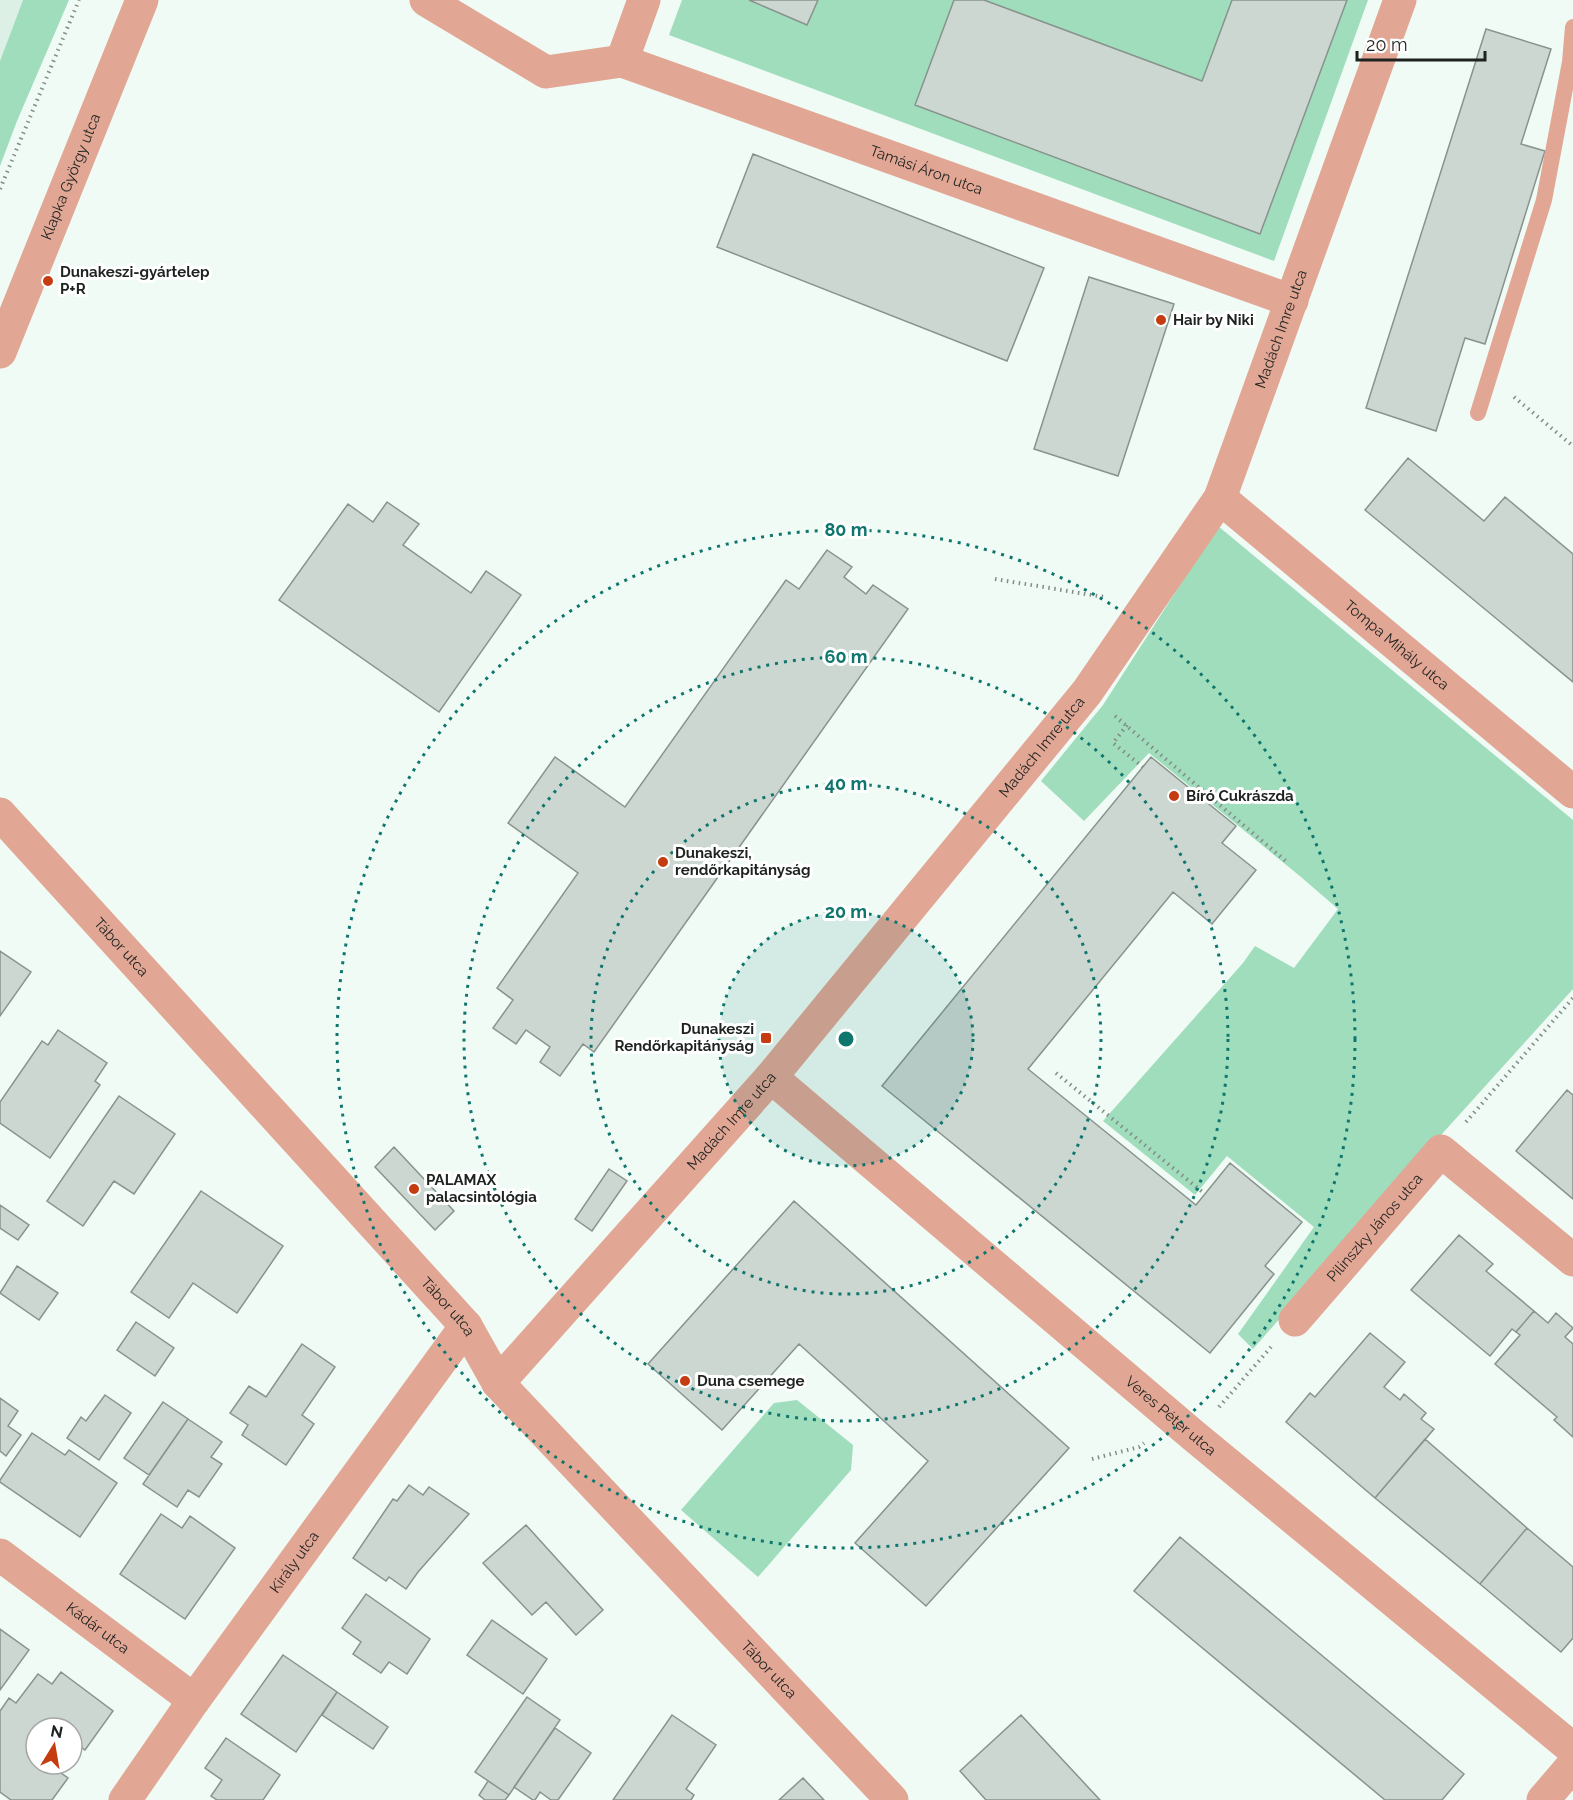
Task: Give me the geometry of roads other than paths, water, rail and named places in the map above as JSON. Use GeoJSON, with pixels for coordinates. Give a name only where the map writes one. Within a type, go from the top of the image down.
{"type":"FeatureCollection","features":[{"type":"Feature","properties":{"kind":"street","name":"Klapka György utca"},"geometry":{"type":"LineString","coordinates":[[0,352],[141,0]]}},
{"type":"Feature","properties":{"kind":"street"},"geometry":{"type":"LineString","coordinates":[[426,0],[546,72],[622,61],[644,0]]}},
{"type":"Feature","properties":{"kind":"street","name":"Madách Imre utca"},"geometry":{"type":"LineString","coordinates":[[498,1383],[771,1077],[1087,692],[1220,498],[1400,0]]}},
{"type":"Feature","properties":{"kind":"street","name":"Tamási Áron utca"},"geometry":{"type":"LineString","coordinates":[[622,61],[1292,301]]}},
{"type":"Feature","properties":{"kind":"street","name":"Tompa Mihály utca"},"geometry":{"type":"LineString","coordinates":[[1220,498],[1573,792]]}},
{"type":"Feature","properties":{"kind":"street","name":"Tábor utca"},"geometry":{"type":"LineString","coordinates":[[0,814],[466,1326],[498,1383],[892,1800]]}},
{"type":"Feature","properties":{"kind":"street","name":"Veres Péter utca"},"geometry":{"type":"LineString","coordinates":[[771,1077],[1194,1436],[1573,1749]]}},
{"type":"Feature","properties":{"kind":"street","name":"Pilinszky János utca"},"geometry":{"type":"LineString","coordinates":[[1295,1320],[1441,1150],[1573,1260]]}},
{"type":"Feature","properties":{"kind":"street","name":"Király utca"},"geometry":{"type":"LineString","coordinates":[[125,1800],[194,1700],[466,1326]]}},
{"type":"Feature","properties":{"kind":"street","name":"Kádár utca"},"geometry":{"type":"LineString","coordinates":[[0,1555],[194,1700]]}},
{"type":"Feature","properties":{"kind":"street"},"geometry":{"type":"LineString","coordinates":[[1543,1800],[1573,1765]]}},
{"type":"Feature","properties":{"kind":"lane"},"geometry":{"type":"LineString","coordinates":[[1478,413],[1544,200],[1570,62],[1573,27]]}},
{"type":"Feature","properties":{"kind":"place","name":"Dunakeszi-gyártelep P+R"},"geometry":{"type":"Point","coordinates":[48,281]}},
{"type":"Feature","properties":{"kind":"place","name":"Hair by Niki"},"geometry":{"type":"Point","coordinates":[1161,320]}},
{"type":"Feature","properties":{"kind":"place","name":"Bíró Cukrászda"},"geometry":{"type":"Point","coordinates":[1174,796]}},
{"type":"Feature","properties":{"kind":"place","name":"Dunakeszi, rendőrkapitányság"},"geometry":{"type":"Point","coordinates":[663,862]}},
{"type":"Feature","properties":{"kind":"place","name":"Dunakeszi Rendőrkapitányság"},"geometry":{"type":"Point","coordinates":[766,1038]}},
{"type":"Feature","properties":{"kind":"place","name":"PALAMAX palacsintológia"},"geometry":{"type":"Point","coordinates":[414,1189]}},
{"type":"Feature","properties":{"kind":"place","name":"Duna csemege"},"geometry":{"type":"Point","coordinates":[685,1381]}}]}
